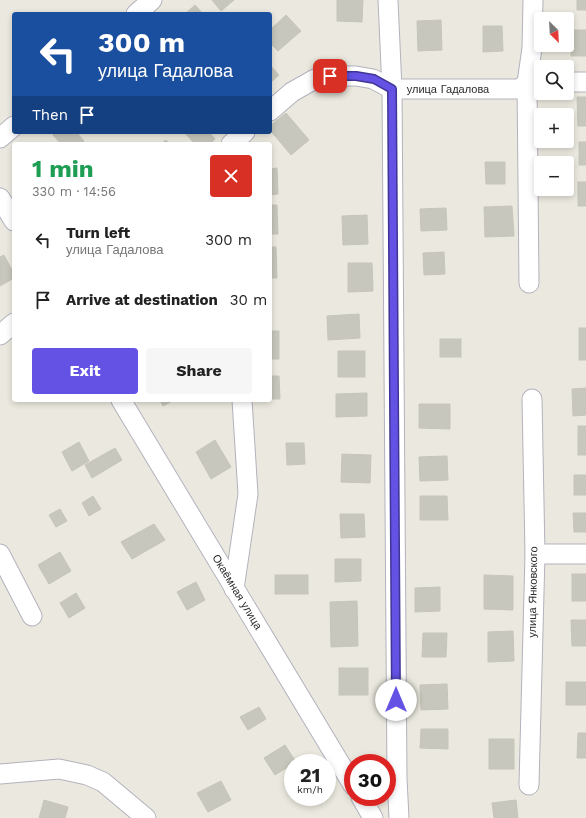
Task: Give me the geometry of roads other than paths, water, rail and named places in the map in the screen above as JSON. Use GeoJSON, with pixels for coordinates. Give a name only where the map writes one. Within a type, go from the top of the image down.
{"type":"FeatureCollection","features":[{"type":"Feature","properties":{"kind":"street"},"geometry":{"type":"LineString","coordinates":[[138,12],[152,0]]}},
{"type":"Feature","properties":{"kind":"street"},"geometry":{"type":"LineString","coordinates":[[388,0],[392,89],[397,771],[399,818]]}},
{"type":"Feature","properties":{"kind":"street"},"geometry":{"type":"LineString","coordinates":[[529,283],[534,83],[532,48],[533,0]]}},
{"type":"Feature","properties":{"kind":"street","name":"улица Гадалова"},"geometry":{"type":"LineString","coordinates":[[272,109],[292,92],[315,79],[330,76],[356,76],[374,79],[392,89],[519,89],[534,83]]}},
{"type":"Feature","properties":{"kind":"street"},"geometry":{"type":"LineString","coordinates":[[574,82],[586,82]]}},
{"type":"Feature","properties":{"kind":"street"},"geometry":{"type":"LineString","coordinates":[[0,138],[12,128]]}},
{"type":"Feature","properties":{"kind":"street"},"geometry":{"type":"LineString","coordinates":[[233,142],[243,134]]}},
{"type":"Feature","properties":{"kind":"street"},"geometry":{"type":"LineString","coordinates":[[0,198],[12,218]]}},
{"type":"Feature","properties":{"kind":"street"},"geometry":{"type":"LineString","coordinates":[[0,335],[12,324]]}},
{"type":"Feature","properties":{"kind":"street","name":"улица Янковского"},"geometry":{"type":"LineString","coordinates":[[529,785],[535,554],[532,398]]}},
{"type":"Feature","properties":{"kind":"street","name":"Окаёмная улица"},"geometry":{"type":"LineString","coordinates":[[122,402],[344,770]]}},
{"type":"Feature","properties":{"kind":"street"},"geometry":{"type":"LineString","coordinates":[[234,588],[248,494],[242,402]]}},
{"type":"Feature","properties":{"kind":"street"},"geometry":{"type":"LineString","coordinates":[[0,554],[32,616]]}},
{"type":"Feature","properties":{"kind":"street"},"geometry":{"type":"LineString","coordinates":[[535,554],[586,554]]}},
{"type":"Feature","properties":{"kind":"street"},"geometry":{"type":"LineString","coordinates":[[0,774],[59,768],[87,775],[103,782],[146,818]]}},
{"type":"Feature","properties":{"kind":"street"},"geometry":{"type":"LineString","coordinates":[[366,806],[373,818]]}}]}
